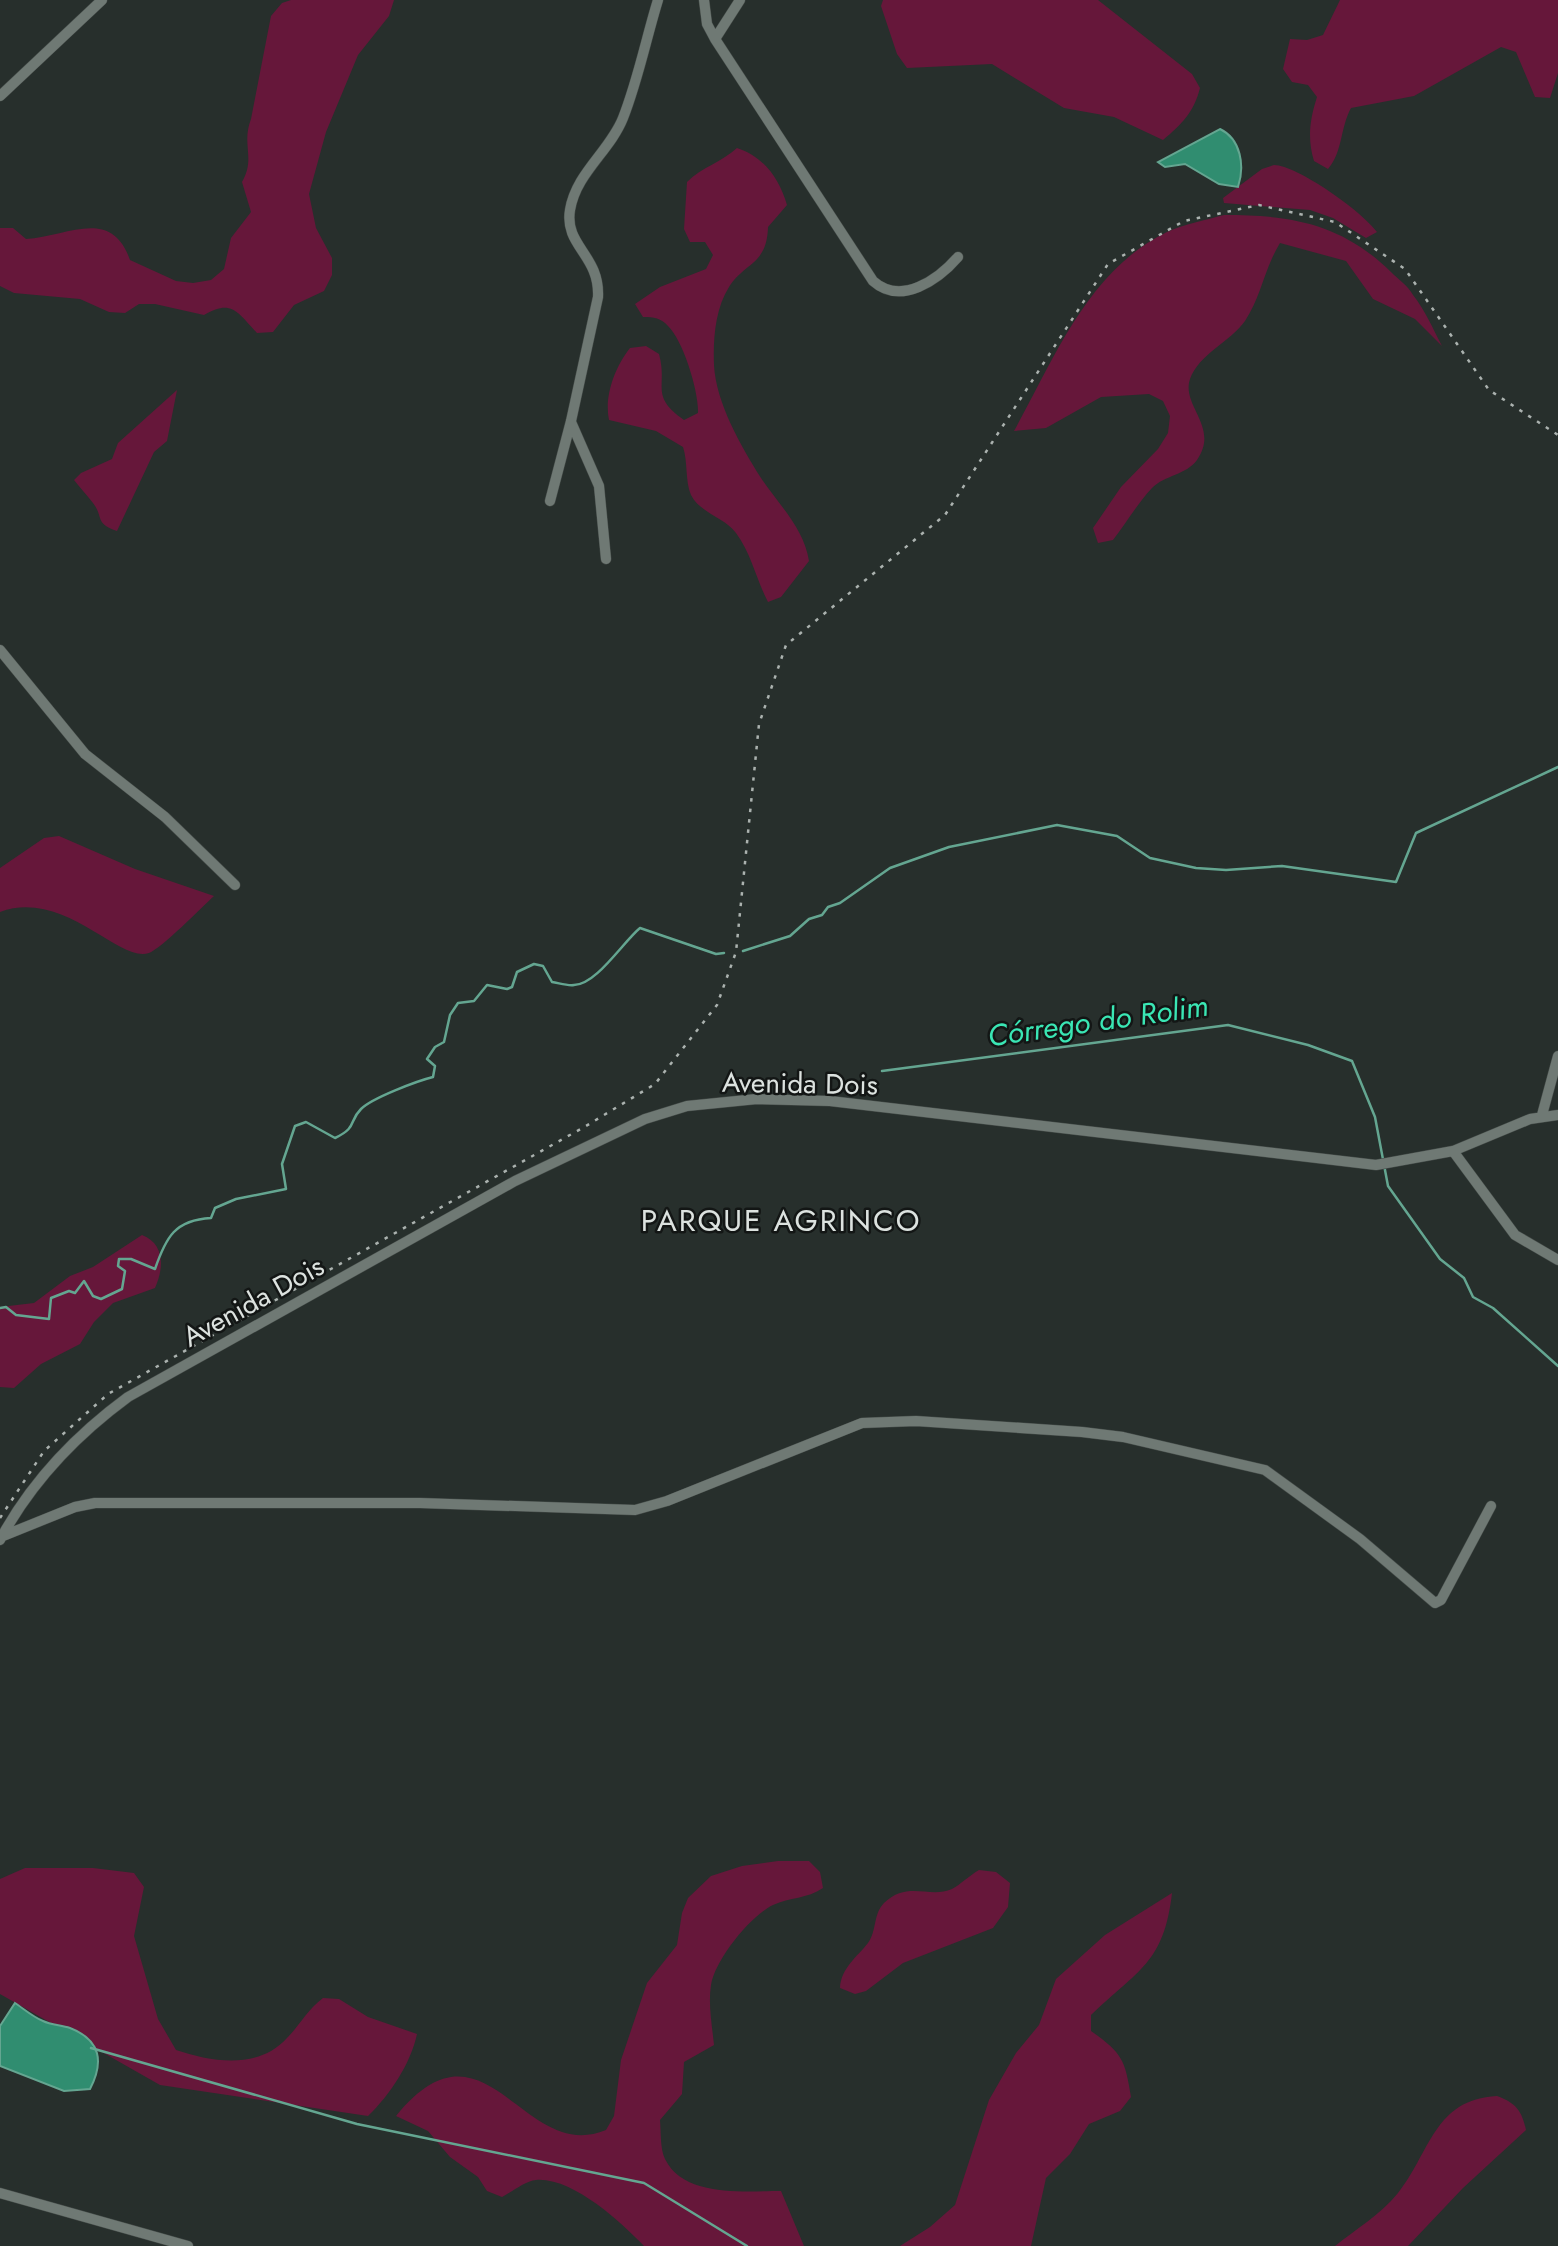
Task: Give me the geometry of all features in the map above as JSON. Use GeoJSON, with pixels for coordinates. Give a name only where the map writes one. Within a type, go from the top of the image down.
{"type":"FeatureCollection","features":[{"type":"Feature","properties":{"kind":"street"},"geometry":{"type":"LineString","coordinates":[[0,96],[102,0]]}},
{"type":"Feature","properties":{"kind":"street"},"geometry":{"type":"LineString","coordinates":[[550,500],[571,422],[599,280],[596,268],[574,238],[569,225],[570,210],[581,181],[623,119],[658,0]]}},
{"type":"Feature","properties":{"kind":"street"},"geometry":{"type":"LineString","coordinates":[[704,0],[707,24],[715,39],[873,281],[884,290],[898,293],[921,286],[944,273],[958,257]]}},
{"type":"Feature","properties":{"kind":"street"},"geometry":{"type":"LineString","coordinates":[[715,39],[740,0]]}},
{"type":"Feature","properties":{"kind":"street"},"geometry":{"type":"LineString","coordinates":[[571,422],[599,485],[606,559]]}},
{"type":"Feature","properties":{"kind":"street"},"geometry":{"type":"LineString","coordinates":[[0,650],[85,754],[165,817],[235,885]]}},
{"type":"Feature","properties":{"kind":"street"},"geometry":{"type":"LineString","coordinates":[[1542,1115],[1558,1056]]}},
{"type":"Feature","properties":{"kind":"street","name":"Avenida Dois"},"geometry":{"type":"LineString","coordinates":[[1,1538],[46,1471],[67,1447],[86,1428],[128,1397],[515,1181],[645,1119],[687,1106],[757,1099],[830,1101],[1377,1164],[1454,1151],[1542,1115],[1558,1115]]}},
{"type":"Feature","properties":{"kind":"street"},"geometry":{"type":"LineString","coordinates":[[1454,1151],[1515,1235],[1558,1260]]}},
{"type":"Feature","properties":{"kind":"street"},"geometry":{"type":"LineString","coordinates":[[1,1538],[75,1507],[95,1503],[420,1503],[635,1510],[667,1501],[846,1428],[883,1421],[1082,1432],[1123,1437],[1249,1465],[1279,1478],[1360,1539],[1435,1604],[1441,1600],[1491,1506]]}},
{"type":"Feature","properties":{"kind":"street"},"geometry":{"type":"LineString","coordinates":[[0,2193],[188,2246]]}},
{"type":"Feature","properties":{"kind":"shaded area"},"geometry":{"type":"Polygon","coordinates":[[[291,0],[394,0],[389,16],[358,55],[326,132],[309,194],[316,228],[332,258],[332,275],[324,291],[294,305],[273,332],[257,333],[239,314],[228,308],[213,310],[204,315],[155,304],[139,304],[125,313],[109,312],[80,299],[14,293],[0,286],[0,228],[13,228],[26,239],[86,228],[100,229],[112,234],[122,244],[130,260],[176,281],[193,283],[211,280],[224,269],[231,238],[251,212],[242,182],[248,166],[248,128],[271,16],[282,3],[291,0]]]}},
{"type":"Feature","properties":{"kind":"shaded area"},"geometry":{"type":"Polygon","coordinates":[[[883,0],[1098,0],[1192,74],[1200,88],[1186,117],[1163,140],[1114,117],[1064,108],[992,64],[907,68],[897,54],[881,6],[883,0]]]}},
{"type":"Feature","properties":{"kind":"shaded area"},"geometry":{"type":"Polygon","coordinates":[[[1340,0],[1558,0],[1558,73],[1550,98],[1535,97],[1516,52],[1501,47],[1414,96],[1351,108],[1336,155],[1328,169],[1314,161],[1311,144],[1311,121],[1317,97],[1308,85],[1292,82],[1283,69],[1290,39],[1307,40],[1323,35],[1340,0]]]}},
{"type":"Feature","properties":{"kind":"shaded area"},"geometry":{"type":"Polygon","coordinates":[[[1220,129],[1233,139],[1240,154],[1238,187],[1219,184],[1185,164],[1165,167],[1158,162],[1220,129]]]}},
{"type":"Feature","properties":{"kind":"shaded area"},"geometry":{"type":"Polygon","coordinates":[[[737,148],[763,163],[775,177],[787,205],[768,227],[764,249],[735,279],[724,296],[714,345],[716,379],[724,409],[761,478],[796,527],[809,561],[781,597],[768,602],[736,533],[700,506],[691,495],[683,447],[656,431],[609,420],[608,411],[609,392],[615,373],[630,348],[646,346],[659,354],[663,397],[673,412],[684,420],[698,413],[689,367],[674,333],[660,320],[643,317],[635,304],[660,287],[706,269],[713,255],[705,242],[690,242],[684,229],[687,182],[737,148]]]}},
{"type":"Feature","properties":{"kind":"shaded area"},"geometry":{"type":"Polygon","coordinates":[[[1274,165],[1298,173],[1329,191],[1358,213],[1377,232],[1366,238],[1333,218],[1310,210],[1224,203],[1223,198],[1262,169],[1274,165]]]}},
{"type":"Feature","properties":{"kind":"shaded area"},"geometry":{"type":"Polygon","coordinates":[[[1224,215],[1293,220],[1334,232],[1353,242],[1372,255],[1408,289],[1425,313],[1442,346],[1415,319],[1373,299],[1346,261],[1280,243],[1245,321],[1200,362],[1190,379],[1191,398],[1203,427],[1204,437],[1203,448],[1197,460],[1187,469],[1152,488],[1113,540],[1098,543],[1093,528],[1121,487],[1158,449],[1168,433],[1170,416],[1163,401],[1149,394],[1101,397],[1046,428],[1014,431],[1059,346],[1094,293],[1115,269],[1139,249],[1167,232],[1224,215]]]}},
{"type":"Feature","properties":{"kind":"shaded area"},"geometry":{"type":"Polygon","coordinates":[[[177,390],[167,441],[154,452],[117,531],[110,528],[102,522],[93,503],[74,480],[81,473],[112,459],[118,443],[177,390]]]}},
{"type":"Feature","properties":{"kind":"shaded area"},"geometry":{"type":"Polygon","coordinates":[[[59,836],[135,869],[214,896],[172,936],[149,953],[137,953],[122,948],[68,917],[46,910],[24,907],[0,912],[0,868],[44,838],[59,836]]]}},
{"type":"Feature","properties":{"kind":"shaded area"},"geometry":{"type":"Polygon","coordinates":[[[142,1235],[150,1239],[159,1250],[161,1265],[155,1288],[113,1303],[94,1322],[80,1344],[41,1364],[14,1388],[0,1387],[0,1307],[34,1303],[70,1276],[93,1267],[142,1235]]]}},
{"type":"Feature","properties":{"kind":"shaded area"},"geometry":{"type":"Polygon","coordinates":[[[778,1861],[809,1861],[820,1872],[823,1888],[773,1905],[744,1929],[726,1952],[711,1985],[714,2045],[684,2062],[682,2094],[660,2120],[661,2140],[665,2159],[674,2172],[686,2180],[717,2190],[781,2191],[804,2246],[644,2246],[595,2203],[565,2186],[536,2180],[523,2184],[502,2197],[487,2191],[478,2177],[450,2157],[428,2131],[396,2116],[427,2086],[455,2077],[480,2081],[550,2127],[577,2135],[606,2130],[614,2116],[621,2060],[647,1983],[677,1945],[682,1913],[688,1898],[711,1876],[742,1866],[778,1861]]]}},
{"type":"Feature","properties":{"kind":"shaded area"},"geometry":{"type":"Polygon","coordinates":[[[25,1868],[93,1868],[134,1873],[144,1887],[134,1936],[158,2019],[176,2050],[219,2060],[249,2059],[262,2055],[287,2038],[312,2007],[323,1998],[339,1999],[368,2017],[417,2034],[405,2067],[392,2088],[368,2116],[160,2085],[0,1994],[0,1879],[25,1868]]]}},
{"type":"Feature","properties":{"kind":"shaded area"},"geometry":{"type":"Polygon","coordinates":[[[979,1870],[996,1872],[1010,1883],[1008,1907],[993,1928],[903,1963],[866,1991],[855,1994],[840,1988],[846,1969],[871,1938],[878,1912],[884,1903],[893,1896],[910,1891],[943,1892],[952,1889],[979,1870]]]}},
{"type":"Feature","properties":{"kind":"shaded area"},"geometry":{"type":"Polygon","coordinates":[[[1172,1893],[1163,1935],[1155,1950],[1135,1975],[1091,2015],[1091,2031],[1116,2052],[1124,2065],[1131,2097],[1120,2111],[1089,2124],[1070,2154],[1046,2178],[1031,2246],[900,2246],[930,2227],[955,2205],[989,2100],[1016,2053],[1039,2025],[1056,1979],[1105,1935],[1172,1893]]]}},
{"type":"Feature","properties":{"kind":"shaded area"},"geometry":{"type":"Polygon","coordinates":[[[15,2003],[39,2019],[80,2033],[94,2045],[98,2061],[90,2089],[64,2091],[0,2066],[0,2026],[15,2003]]]}},
{"type":"Feature","properties":{"kind":"shaded area"},"geometry":{"type":"Polygon","coordinates":[[[1497,2096],[1517,2108],[1526,2130],[1463,2188],[1408,2246],[1335,2246],[1376,2215],[1398,2193],[1446,2117],[1476,2099],[1497,2096]]]}},
{"type":"Feature","properties":{"kind":"waterway"},"geometry":{"type":"LineString","coordinates":[[743,951],[790,936],[809,919],[822,915],[828,907],[840,903],[890,868],[949,847],[1057,825],[1117,836],[1150,858],[1196,868],[1226,870],[1282,866],[1396,882],[1416,833],[1558,767]]}},
{"type":"Feature","properties":{"kind":"waterway"},"geometry":{"type":"LineString","coordinates":[[0,1308],[6,1307],[16,1315],[49,1319],[51,1298],[69,1291],[75,1293],[84,1281],[93,1296],[101,1299],[122,1289],[125,1271],[118,1266],[119,1259],[131,1259],[155,1269],[168,1239],[180,1227],[199,1219],[211,1218],[215,1208],[236,1199],[286,1189],[282,1164],[295,1126],[306,1122],[335,1138],[347,1131],[361,1109],[375,1100],[433,1077],[435,1066],[427,1059],[435,1047],[444,1042],[450,1015],[458,1003],[474,1001],[487,985],[507,989],[512,987],[517,972],[534,964],[543,966],[552,982],[571,985],[582,983],[600,971],[640,928],[716,954],[724,953]]}},
{"type":"Feature","properties":{"kind":"waterway","name":"Córrego do Rolim"},"geometry":{"type":"LineString","coordinates":[[882,1071],[1228,1025],[1308,1045],[1352,1061],[1375,1117],[1388,1186],[1440,1259],[1464,1278],[1473,1297],[1493,1308],[1558,1366]]}},
{"type":"Feature","properties":{"kind":"waterway"},"geometry":{"type":"LineString","coordinates":[[91,2048],[357,2124],[644,2183],[747,2246]]}},
{"type":"Feature","properties":{"kind":"railway"},"geometry":{"type":"LineString","coordinates":[[0,1518],[44,1451],[108,1394],[586,1126],[655,1084],[717,1005],[736,952],[759,724],[786,645],[945,515],[1108,264],[1184,221],[1259,205],[1335,222],[1405,269],[1489,390],[1558,435]]}},
{"type":"Feature","properties":{"kind":"district","name":"PARQUE AGRINCO"},"geometry":{"type":"Point","coordinates":[781,1221]}}]}
